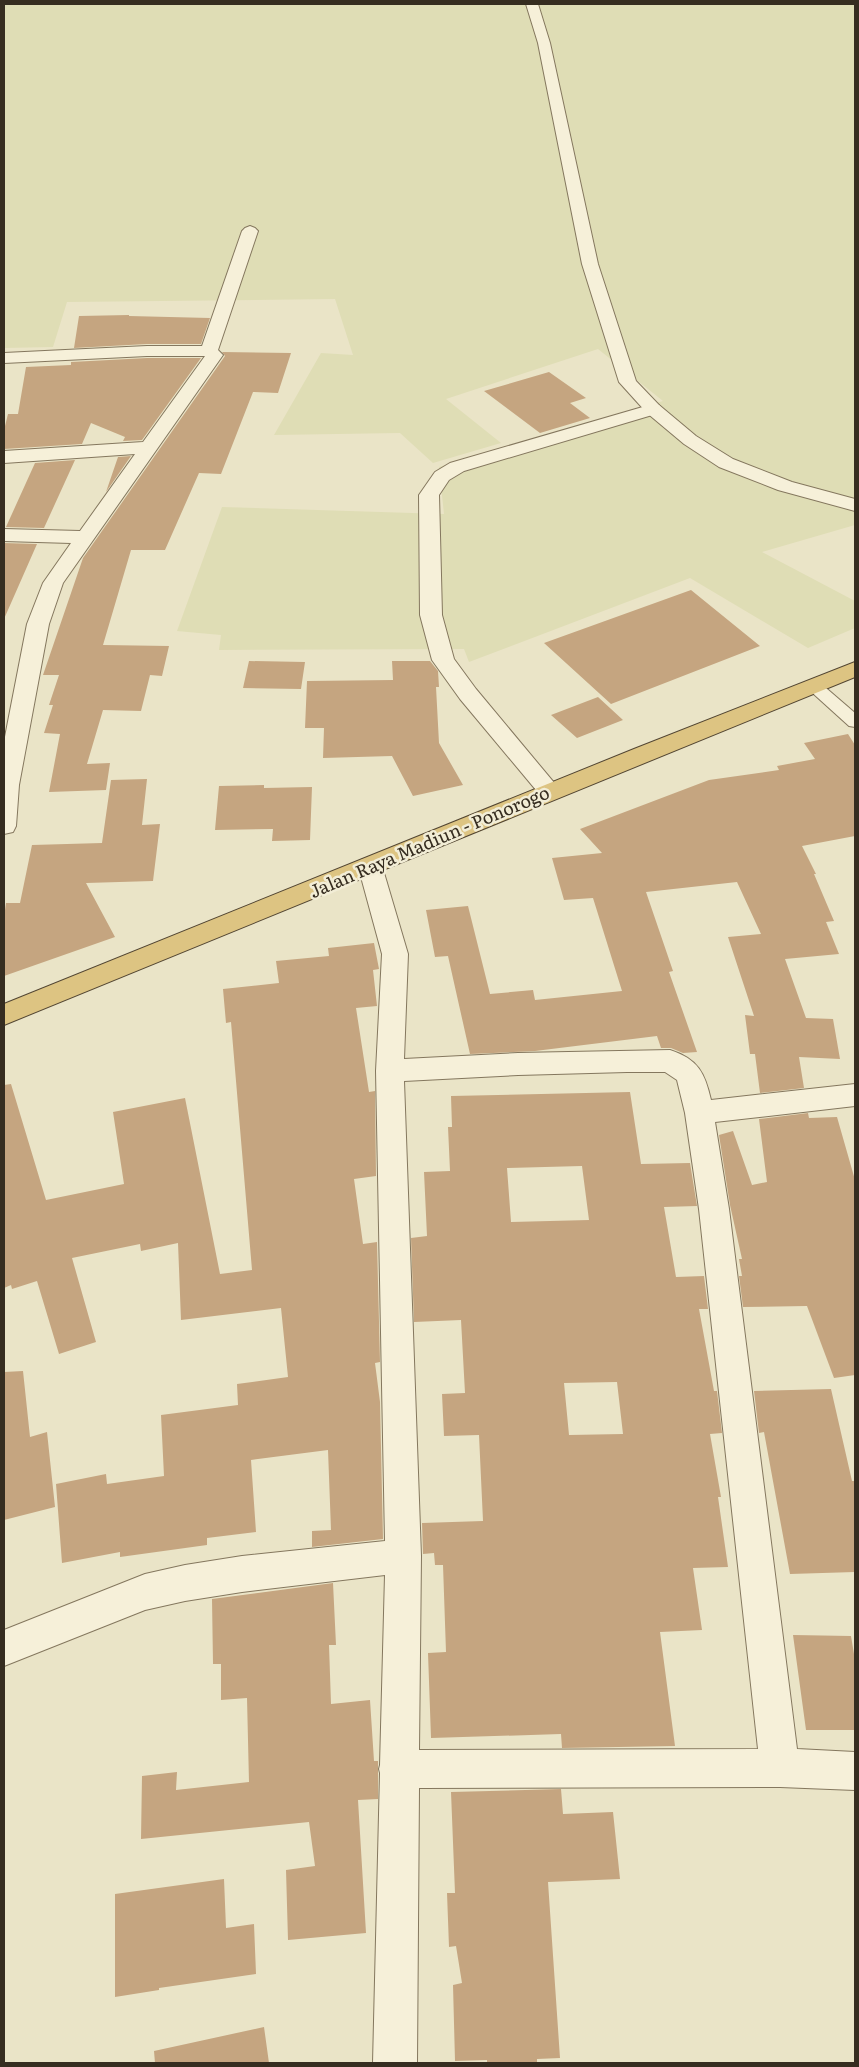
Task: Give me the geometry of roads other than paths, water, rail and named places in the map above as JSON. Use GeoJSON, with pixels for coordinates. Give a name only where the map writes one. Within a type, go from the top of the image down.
{"type":"FeatureCollection","features":[{"type":"Feature","properties":{"kind":"highway","name":"Jalan Raya Madiun - Ponorogo"},"geometry":{"type":"LineString","coordinates":[[4,1015],[370,866],[548,791],[855,669]]}},
{"type":"Feature","properties":{"kind":"street"},"geometry":{"type":"LineString","coordinates":[[532,4],[544,42],[590,264],[628,382],[652,409],[690,440],[726,463],[785,486],[855,505]]}},
{"type":"Feature","properties":{"kind":"street"},"geometry":{"type":"LineString","coordinates":[[209,351],[250,231]]}},
{"type":"Feature","properties":{"kind":"street"},"geometry":{"type":"LineString","coordinates":[[4,358],[147,351],[209,351],[214,355],[53,583],[41,611],[5,785],[4,826]]}},
{"type":"Feature","properties":{"kind":"street"},"geometry":{"type":"LineString","coordinates":[[548,791],[468,694],[443,660],[431,616],[429,495],[442,476],[457,467],[486,456],[652,409]]}},
{"type":"Feature","properties":{"kind":"street"},"geometry":{"type":"LineString","coordinates":[[4,456],[150,447]]}},
{"type":"Feature","properties":{"kind":"street"},"geometry":{"type":"LineString","coordinates":[[4,535],[86,537]]}},
{"type":"Feature","properties":{"kind":"street"},"geometry":{"type":"LineString","coordinates":[[370,866],[395,954],[390,1071],[403,1556],[398,1769],[395,2063]]}},
{"type":"Feature","properties":{"kind":"street"},"geometry":{"type":"LineString","coordinates":[[390,1071],[518,1064],[670,1061],[688,1072],[693,1084],[699,1113],[714,1209],[780,1768]]}},
{"type":"Feature","properties":{"kind":"street"},"geometry":{"type":"LineString","coordinates":[[699,1113],[855,1095]]}},
{"type":"Feature","properties":{"kind":"street"},"geometry":{"type":"LineString","coordinates":[[4,1648],[145,1592],[185,1583],[242,1574],[403,1556]]}},
{"type":"Feature","properties":{"kind":"street"},"geometry":{"type":"LineString","coordinates":[[398,1769],[780,1768],[855,1771]]}},
{"type":"Feature","properties":{"kind":"lane"},"geometry":{"type":"LineString","coordinates":[[813,685],[855,722]]}}]}
